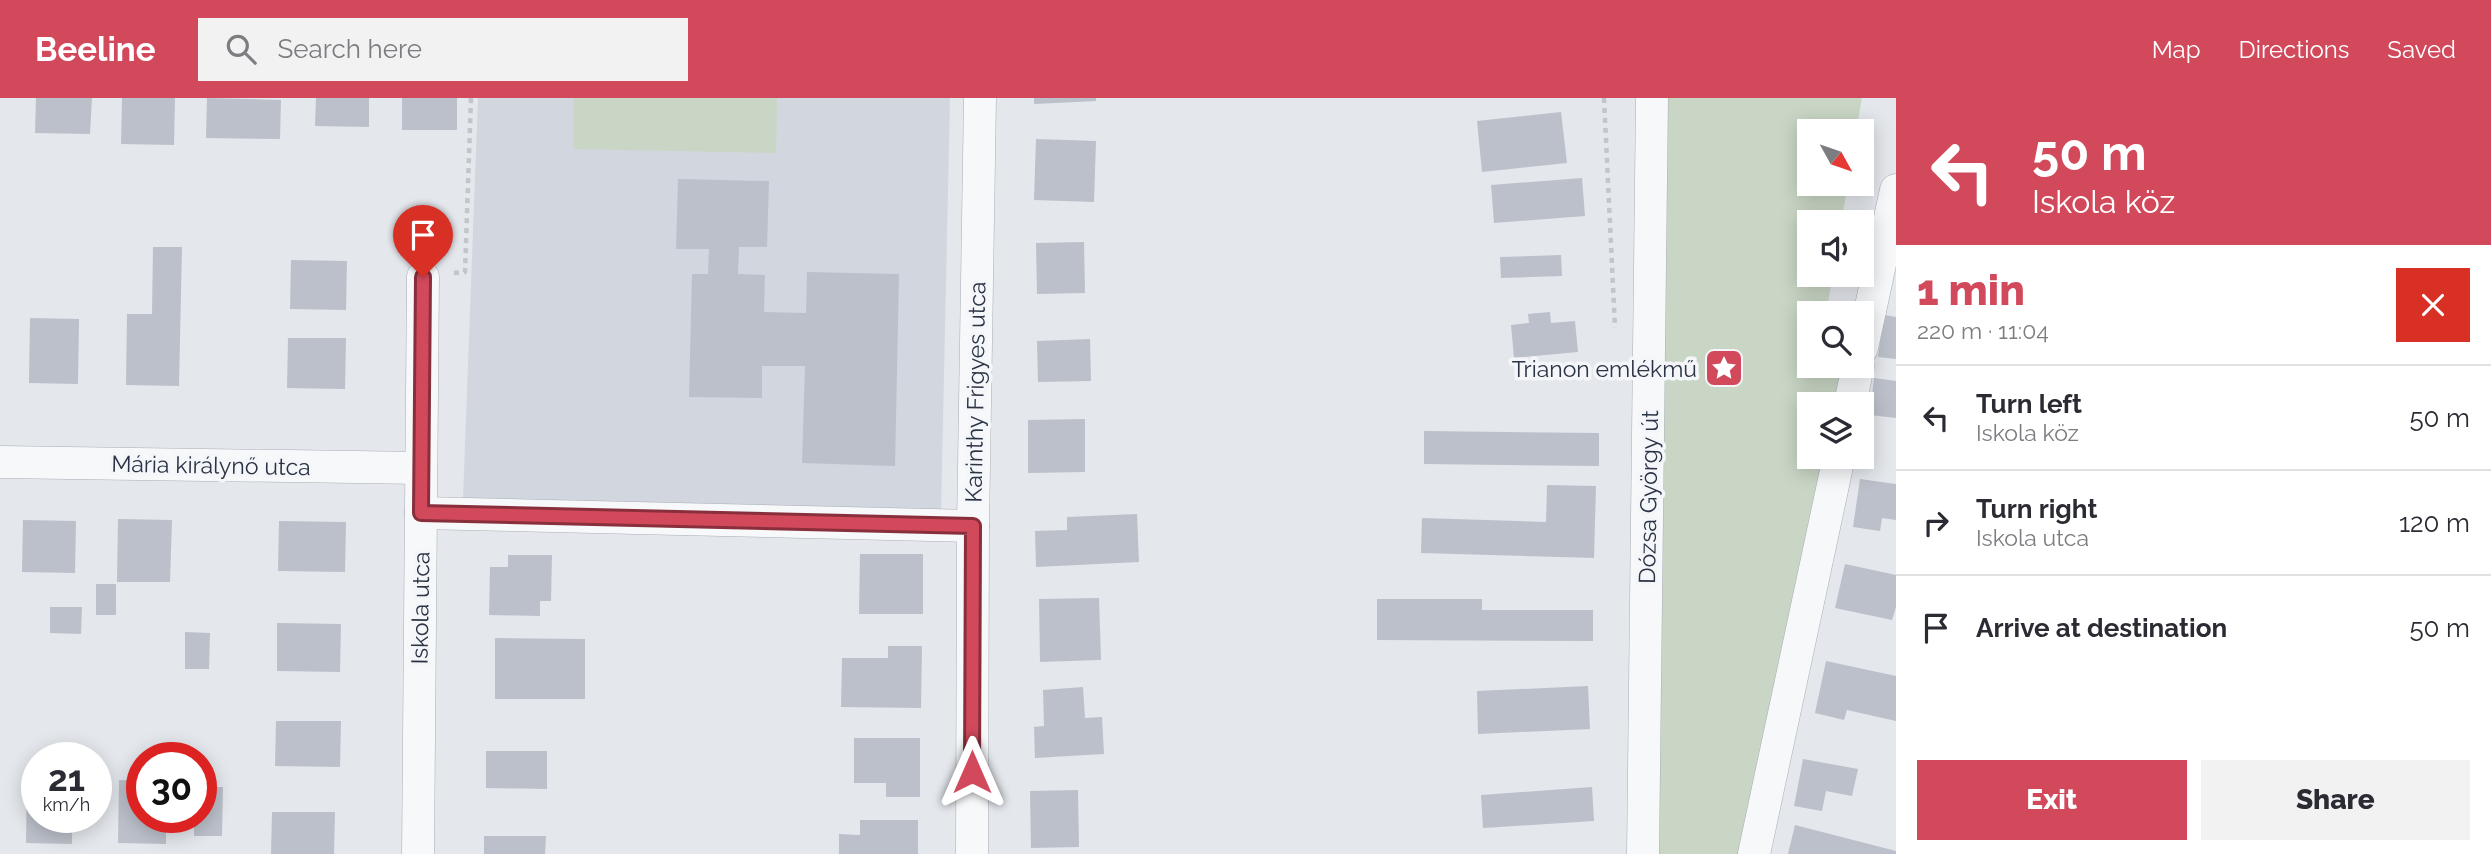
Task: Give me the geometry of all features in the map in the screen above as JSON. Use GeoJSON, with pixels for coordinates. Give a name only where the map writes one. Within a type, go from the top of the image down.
{"type":"FeatureCollection","features":[{"type":"Feature","properties":{"kind":"street","name":"Karinthy Frigyes utca"},"geometry":{"type":"LineString","coordinates":[[972,854],[973,526],[980,98]]}},
{"type":"Feature","properties":{"kind":"street","name":"Dózsa György út"},"geometry":{"type":"LineString","coordinates":[[1652,98],[1643,854],[1652,854]]}},
{"type":"Feature","properties":{"kind":"street"},"geometry":{"type":"LineString","coordinates":[[1872,301],[1896,190]]}},
{"type":"Feature","properties":{"kind":"street","name":"Iskola utca"},"geometry":{"type":"LineString","coordinates":[[418,854],[423,277]]}},
{"type":"Feature","properties":{"kind":"street","name":"Mária királynő utca"},"geometry":{"type":"LineString","coordinates":[[0,463],[421,468]]}},
{"type":"Feature","properties":{"kind":"street"},"geometry":{"type":"LineString","coordinates":[[1754,854],[1836,469]]}},
{"type":"Feature","properties":{"kind":"street"},"geometry":{"type":"LineString","coordinates":[[421,513],[973,526]]}},
{"type":"Feature","properties":{"kind":"path"},"geometry":{"type":"LineString","coordinates":[[423,277],[465,272],[471,98]]}},
{"type":"Feature","properties":{"kind":"shaded area"},"geometry":{"type":"Polygon","coordinates":[[[478,98],[950,98],[941,513],[463,499],[478,98]]]}},
{"type":"Feature","properties":{"kind":"green space"},"geometry":{"type":"Polygon","coordinates":[[[574,98],[777,98],[776,153],[573,149],[574,98]]]}},
{"type":"Feature","properties":{"kind":"green space"},"geometry":{"type":"Polygon","coordinates":[[[1652,98],[1862,98],[1858,119],[1797,119],[1797,196],[1846,196],[1843,210],[1797,210],[1797,287],[1831,287],[1828,301],[1797,301],[1797,378],[1855,378],[1853,392],[1797,392],[1797,469],[1836,469],[1754,854],[1652,854],[1652,98]]]}},
{"type":"Feature","properties":{"kind":"building"},"geometry":{"type":"Polygon","coordinates":[[[36,98],[92,98],[90,134],[35,133],[36,98]]]}},
{"type":"Feature","properties":{"kind":"building"},"geometry":{"type":"Polygon","coordinates":[[[122,98],[175,98],[174,145],[121,144],[122,98]]]}},
{"type":"Feature","properties":{"kind":"building"},"geometry":{"type":"Polygon","coordinates":[[[207,98],[281,100],[280,139],[206,138],[207,98]]]}},
{"type":"Feature","properties":{"kind":"building"},"geometry":{"type":"Polygon","coordinates":[[[316,98],[369,98],[369,127],[315,126],[316,98]]]}},
{"type":"Feature","properties":{"kind":"building"},"geometry":{"type":"Polygon","coordinates":[[[402,98],[457,98],[457,130],[402,130],[402,98]]]}},
{"type":"Feature","properties":{"kind":"building"},"geometry":{"type":"Polygon","coordinates":[[[1034,98],[1096,98],[1096,101],[1034,104],[1034,98]]]}},
{"type":"Feature","properties":{"kind":"building"},"geometry":{"type":"Polygon","coordinates":[[[1561,112],[1567,163],[1482,172],[1477,121],[1561,112]]]}},
{"type":"Feature","properties":{"kind":"building"},"geometry":{"type":"Polygon","coordinates":[[[1036,139],[1096,141],[1094,202],[1034,200],[1036,139]]]}},
{"type":"Feature","properties":{"kind":"building"},"geometry":{"type":"Polygon","coordinates":[[[1582,178],[1585,216],[1494,223],[1491,185],[1582,178]]]}},
{"type":"Feature","properties":{"kind":"building"},"geometry":{"type":"Polygon","coordinates":[[[678,179],[769,181],[767,247],[739,247],[738,274],[765,275],[764,312],[806,313],[807,272],[899,274],[895,466],[802,463],[805,366],[762,366],[762,398],[689,397],[692,274],[708,274],[709,249],[676,249],[678,179]]]}},
{"type":"Feature","properties":{"kind":"building"},"geometry":{"type":"Polygon","coordinates":[[[1084,242],[1085,293],[1037,294],[1036,243],[1084,242]]]}},
{"type":"Feature","properties":{"kind":"building"},"geometry":{"type":"Polygon","coordinates":[[[153,247],[182,247],[179,386],[126,385],[127,314],[152,314],[153,247]]]}},
{"type":"Feature","properties":{"kind":"building"},"geometry":{"type":"Polygon","coordinates":[[[1561,255],[1562,276],[1501,278],[1500,257],[1561,255]]]}},
{"type":"Feature","properties":{"kind":"building"},"geometry":{"type":"Polygon","coordinates":[[[291,260],[347,261],[346,310],[290,309],[291,260]]]}},
{"type":"Feature","properties":{"kind":"building"},"geometry":{"type":"Polygon","coordinates":[[[1550,312],[1551,323],[1575,321],[1578,352],[1514,358],[1511,325],[1529,323],[1528,314],[1550,312]]]}},
{"type":"Feature","properties":{"kind":"building"},"geometry":{"type":"Polygon","coordinates":[[[1884,315],[1896,317],[1896,359],[1878,357],[1884,315]]]}},
{"type":"Feature","properties":{"kind":"building"},"geometry":{"type":"Polygon","coordinates":[[[30,318],[79,319],[78,384],[29,383],[30,318]]]}},
{"type":"Feature","properties":{"kind":"building"},"geometry":{"type":"Polygon","coordinates":[[[288,338],[346,338],[345,389],[287,388],[288,338]]]}},
{"type":"Feature","properties":{"kind":"building"},"geometry":{"type":"Polygon","coordinates":[[[1090,339],[1091,381],[1038,382],[1037,341],[1090,339]]]}},
{"type":"Feature","properties":{"kind":"building"},"geometry":{"type":"Polygon","coordinates":[[[1874,378],[1896,381],[1896,418],[1874,415],[1874,378]]]}},
{"type":"Feature","properties":{"kind":"building"},"geometry":{"type":"Polygon","coordinates":[[[1085,419],[1085,472],[1028,473],[1028,420],[1085,419]]]}},
{"type":"Feature","properties":{"kind":"building"},"geometry":{"type":"Polygon","coordinates":[[[1424,431],[1599,433],[1599,466],[1424,464],[1424,431]]]}},
{"type":"Feature","properties":{"kind":"building"},"geometry":{"type":"Polygon","coordinates":[[[1860,479],[1896,484],[1896,520],[1882,518],[1880,531],[1853,527],[1860,479]]]}},
{"type":"Feature","properties":{"kind":"building"},"geometry":{"type":"Polygon","coordinates":[[[1547,485],[1596,486],[1594,558],[1421,553],[1422,518],[1546,522],[1547,485]]]}},
{"type":"Feature","properties":{"kind":"building"},"geometry":{"type":"Polygon","coordinates":[[[1137,514],[1139,562],[1036,567],[1035,531],[1067,530],[1067,517],[1137,514]]]}},
{"type":"Feature","properties":{"kind":"building"},"geometry":{"type":"Polygon","coordinates":[[[118,519],[172,520],[170,582],[117,582],[118,519]]]}},
{"type":"Feature","properties":{"kind":"building"},"geometry":{"type":"Polygon","coordinates":[[[23,520],[76,521],[75,573],[22,572],[23,520]]]}},
{"type":"Feature","properties":{"kind":"building"},"geometry":{"type":"Polygon","coordinates":[[[279,521],[346,522],[345,572],[278,571],[279,521]]]}},
{"type":"Feature","properties":{"kind":"building"},"geometry":{"type":"Polygon","coordinates":[[[860,554],[923,554],[923,614],[859,614],[860,554]]]}},
{"type":"Feature","properties":{"kind":"building"},"geometry":{"type":"Polygon","coordinates":[[[508,555],[552,555],[551,601],[540,601],[540,616],[489,615],[490,567],[508,567],[508,555]]]}},
{"type":"Feature","properties":{"kind":"building"},"geometry":{"type":"Polygon","coordinates":[[[1845,564],[1896,575],[1896,607],[1892,620],[1835,608],[1845,564]]]}},
{"type":"Feature","properties":{"kind":"building"},"geometry":{"type":"Polygon","coordinates":[[[96,584],[116,584],[116,615],[96,615],[96,584]]]}},
{"type":"Feature","properties":{"kind":"building"},"geometry":{"type":"Polygon","coordinates":[[[1099,598],[1101,660],[1040,662],[1039,599],[1099,598]]]}},
{"type":"Feature","properties":{"kind":"building"},"geometry":{"type":"Polygon","coordinates":[[[1377,599],[1482,599],[1482,610],[1593,610],[1593,641],[1377,640],[1377,599]]]}},
{"type":"Feature","properties":{"kind":"building"},"geometry":{"type":"Polygon","coordinates":[[[50,607],[82,607],[81,634],[50,633],[50,607]]]}},
{"type":"Feature","properties":{"kind":"building"},"geometry":{"type":"Polygon","coordinates":[[[277,623],[341,624],[340,672],[277,671],[277,623]]]}},
{"type":"Feature","properties":{"kind":"building"},"geometry":{"type":"Polygon","coordinates":[[[185,632],[210,633],[209,669],[185,669],[185,632]]]}},
{"type":"Feature","properties":{"kind":"building"},"geometry":{"type":"Polygon","coordinates":[[[495,638],[585,639],[585,699],[495,699],[495,638]]]}},
{"type":"Feature","properties":{"kind":"building"},"geometry":{"type":"Polygon","coordinates":[[[888,646],[922,646],[921,708],[841,707],[842,658],[888,658],[888,646]]]}},
{"type":"Feature","properties":{"kind":"building"},"geometry":{"type":"Polygon","coordinates":[[[1826,661],[1896,676],[1896,721],[1847,710],[1844,720],[1815,713],[1826,661]]]}},
{"type":"Feature","properties":{"kind":"building"},"geometry":{"type":"Polygon","coordinates":[[[1588,686],[1590,729],[1478,734],[1477,691],[1588,686]]]}},
{"type":"Feature","properties":{"kind":"building"},"geometry":{"type":"Polygon","coordinates":[[[1083,687],[1085,718],[1102,717],[1104,754],[1035,758],[1034,727],[1044,726],[1043,690],[1083,687]]]}},
{"type":"Feature","properties":{"kind":"building"},"geometry":{"type":"Polygon","coordinates":[[[276,721],[341,721],[340,767],[275,766],[276,721]]]}},
{"type":"Feature","properties":{"kind":"building"},"geometry":{"type":"Polygon","coordinates":[[[854,738],[920,738],[920,797],[886,797],[886,783],[854,783],[854,738]]]}},
{"type":"Feature","properties":{"kind":"building"},"geometry":{"type":"Polygon","coordinates":[[[486,751],[547,751],[547,789],[486,788],[486,751]]]}},
{"type":"Feature","properties":{"kind":"building"},"geometry":{"type":"Polygon","coordinates":[[[1803,759],[1858,769],[1852,796],[1826,791],[1822,811],[1794,806],[1803,759]]]}},
{"type":"Feature","properties":{"kind":"building"},"geometry":{"type":"Polygon","coordinates":[[[119,780],[126,780],[126,833],[166,833],[166,844],[118,843],[119,780]]]}},
{"type":"Feature","properties":{"kind":"building"},"geometry":{"type":"Polygon","coordinates":[[[217,787],[223,787],[222,836],[194,836],[194,833],[217,833],[217,787]]]}},
{"type":"Feature","properties":{"kind":"building"},"geometry":{"type":"Polygon","coordinates":[[[1592,787],[1594,821],[1483,828],[1481,795],[1592,787]]]}},
{"type":"Feature","properties":{"kind":"building"},"geometry":{"type":"Polygon","coordinates":[[[1078,790],[1079,847],[1031,848],[1030,791],[1078,790]]]}},
{"type":"Feature","properties":{"kind":"building"},"geometry":{"type":"Polygon","coordinates":[[[272,812],[335,812],[334,854],[271,854],[272,812]]]}},
{"type":"Feature","properties":{"kind":"building"},"geometry":{"type":"Polygon","coordinates":[[[860,820],[918,820],[918,854],[839,854],[839,834],[860,835],[860,820]]]}},
{"type":"Feature","properties":{"kind":"building"},"geometry":{"type":"Polygon","coordinates":[[[1795,825],[1896,851],[1896,854],[1788,854],[1795,825]]]}},
{"type":"Feature","properties":{"kind":"building"},"geometry":{"type":"Polygon","coordinates":[[[26,833],[72,833],[72,844],[26,843],[26,833]]]}},
{"type":"Feature","properties":{"kind":"building"},"geometry":{"type":"Polygon","coordinates":[[[484,836],[546,836],[545,854],[484,854],[484,836]]]}},
{"type":"Feature","properties":{"kind":"place","name":"Trianon emlékmű"},"geometry":{"type":"Point","coordinates":[1724,368]}},
{"type":"Feature","properties":{"kind":"route"},"geometry":{"type":"LineString","coordinates":[[423,277],[421,513],[973,526],[972,772]]}}]}
